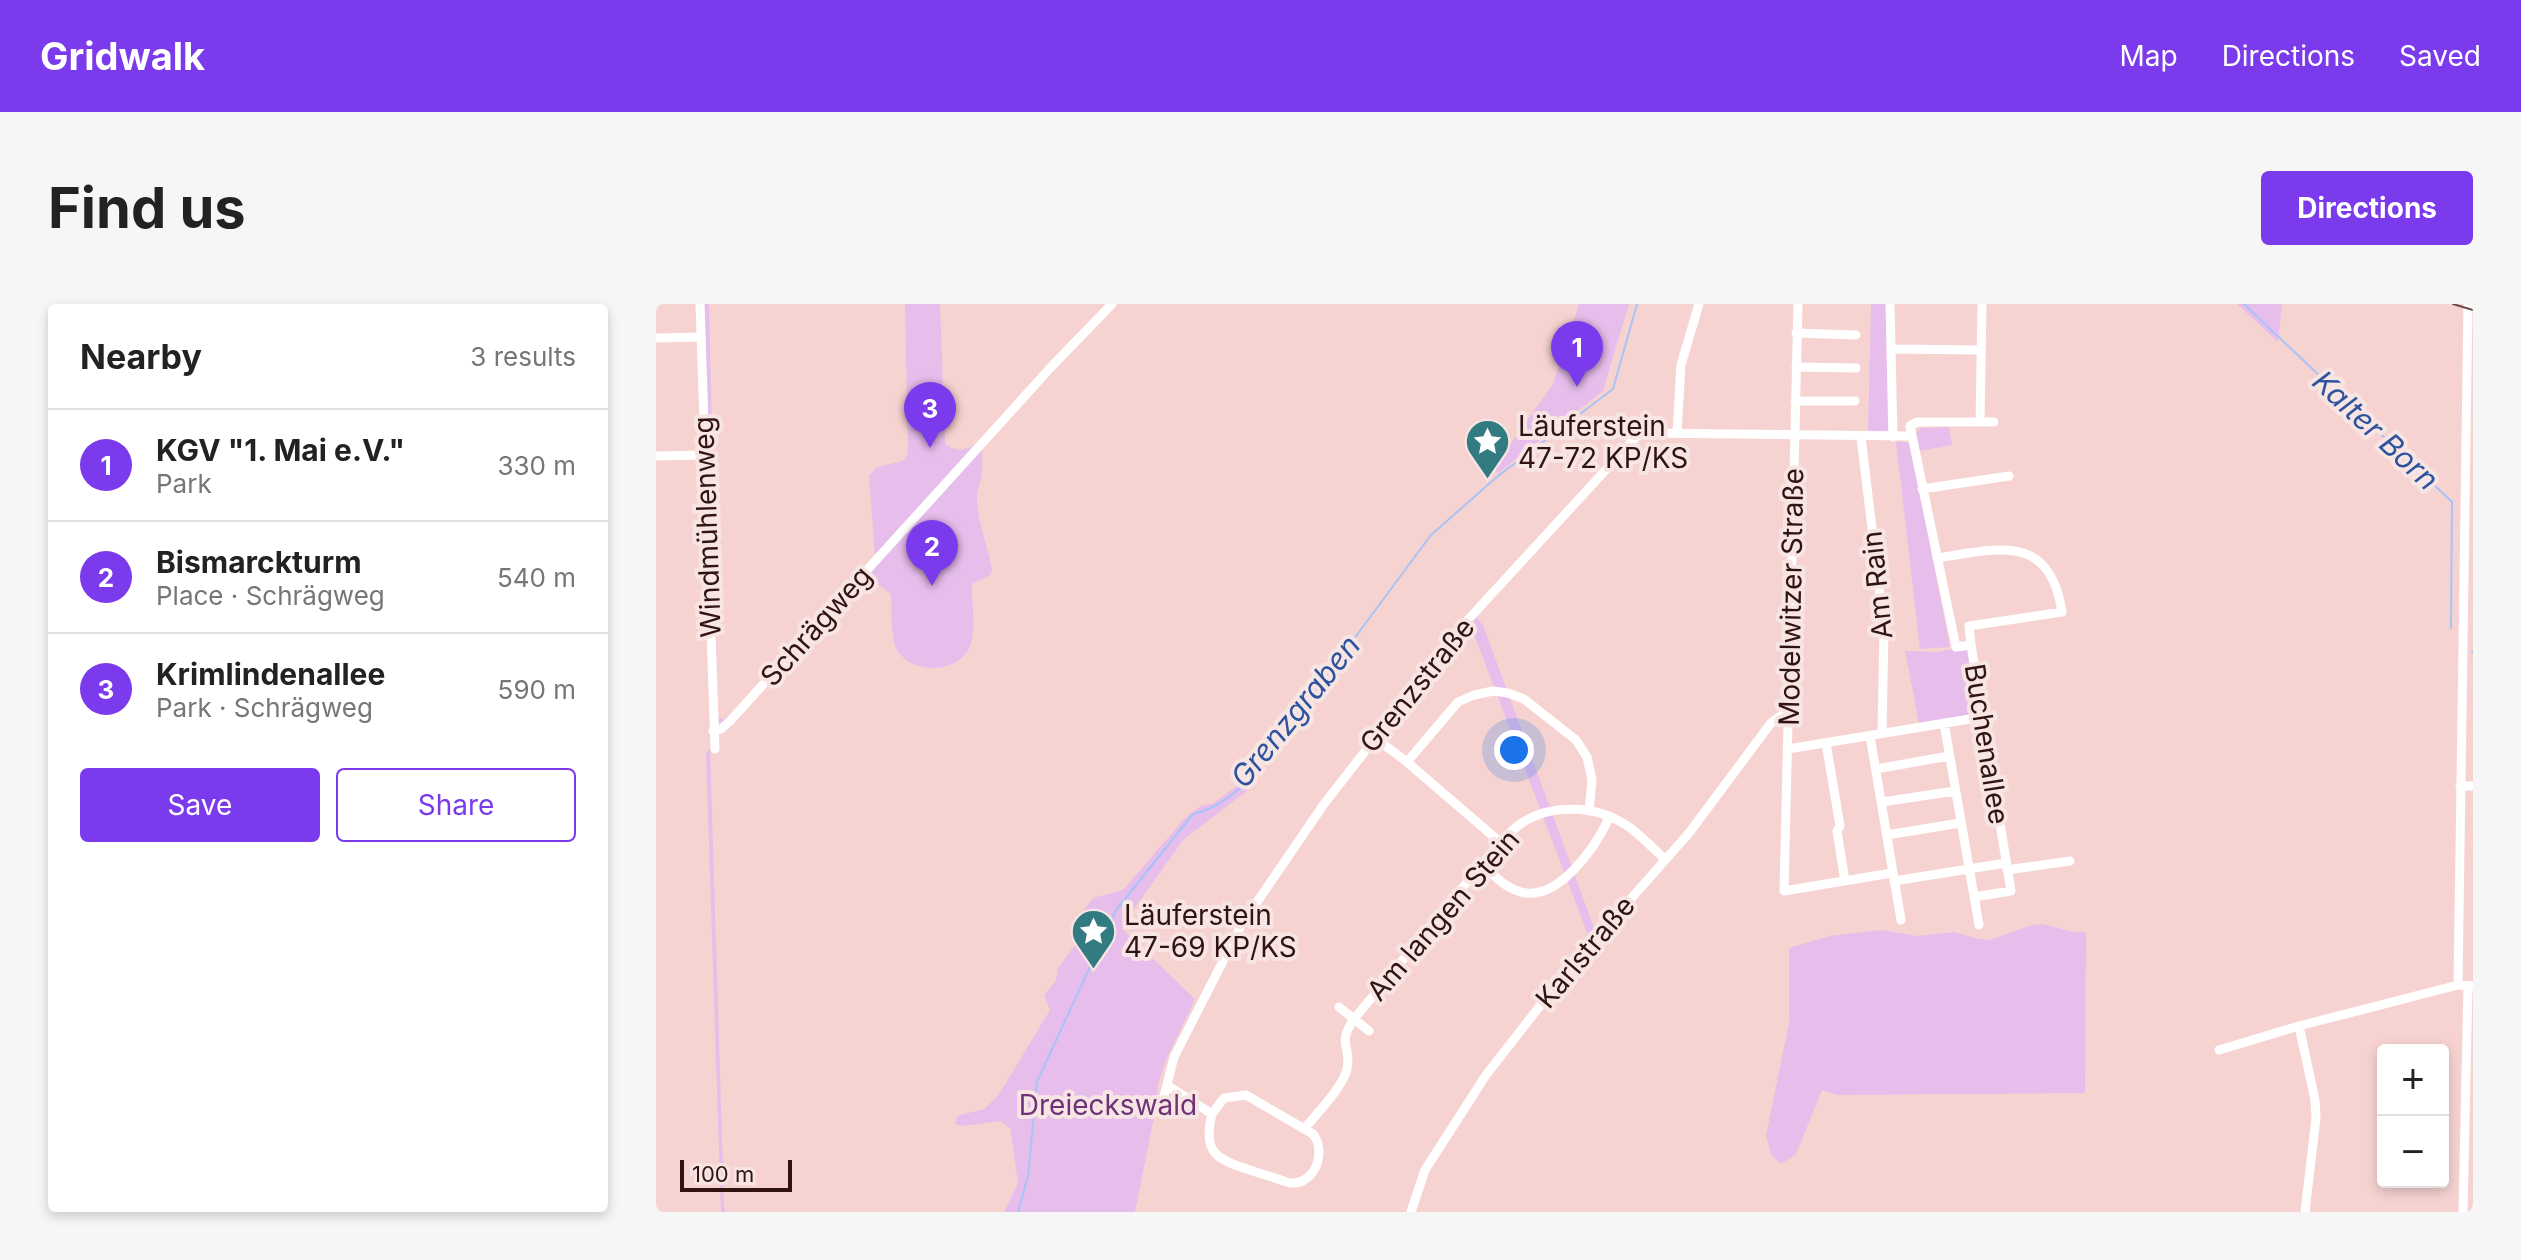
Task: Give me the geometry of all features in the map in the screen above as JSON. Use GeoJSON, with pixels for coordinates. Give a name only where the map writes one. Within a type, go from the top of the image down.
{"type":"FeatureCollection","features":[{"type":"Feature","properties":{"kind":"street","name":"Windmühlenweg"},"geometry":{"type":"LineString","coordinates":[[700,304],[715,749]]}},
{"type":"Feature","properties":{"kind":"street","name":"Schrägweg"},"geometry":{"type":"LineString","coordinates":[[713,731],[730,721],[1112,304]]}},
{"type":"Feature","properties":{"kind":"street"},"geometry":{"type":"LineString","coordinates":[[1677,433],[1681,365],[1699,304]]}},
{"type":"Feature","properties":{"kind":"street","name":"Modelwitzer Straße"},"geometry":{"type":"LineString","coordinates":[[1798,304],[1784,891],[1845,881]]}},
{"type":"Feature","properties":{"kind":"street"},"geometry":{"type":"LineString","coordinates":[[1890,304],[1893,437]]}},
{"type":"Feature","properties":{"kind":"street"},"geometry":{"type":"LineString","coordinates":[[1980,422],[1982,304]]}},
{"type":"Feature","properties":{"kind":"street"},"geometry":{"type":"LineString","coordinates":[[2463,1212],[2466,986],[2460,786],[2468,304]]}},
{"type":"Feature","properties":{"kind":"street"},"geometry":{"type":"LineString","coordinates":[[1796,333],[1856,335]]}},
{"type":"Feature","properties":{"kind":"street"},"geometry":{"type":"LineString","coordinates":[[656,338],[701,337]]}},
{"type":"Feature","properties":{"kind":"street"},"geometry":{"type":"LineString","coordinates":[[1891,349],[1981,350]]}},
{"type":"Feature","properties":{"kind":"street"},"geometry":{"type":"LineString","coordinates":[[1796,367],[1856,368]]}},
{"type":"Feature","properties":{"kind":"street"},"geometry":{"type":"LineString","coordinates":[[1795,401],[1855,401]]}},
{"type":"Feature","properties":{"kind":"street"},"geometry":{"type":"LineString","coordinates":[[1911,436],[1910,426],[1917,422],[1994,422]]}},
{"type":"Feature","properties":{"kind":"street","name":"Grenzstraße"},"geometry":{"type":"LineString","coordinates":[[1163,1100],[1174,1057],[1242,924],[1324,804],[1465,623],[1636,437],[1642,433],[1911,436]]}},
{"type":"Feature","properties":{"kind":"street","name":"Buchenallee"},"geometry":{"type":"LineString","coordinates":[[1911,436],[1956,647],[1971,645],[2007,866]]}},
{"type":"Feature","properties":{"kind":"street","name":"Am Rain"},"geometry":{"type":"LineString","coordinates":[[1861,437],[1884,629],[1882,733]]}},
{"type":"Feature","properties":{"kind":"street"},"geometry":{"type":"LineString","coordinates":[[656,456],[704,455]]}},
{"type":"Feature","properties":{"kind":"street"},"geometry":{"type":"LineString","coordinates":[[1922,489],[2009,476]]}},
{"type":"Feature","properties":{"kind":"street"},"geometry":{"type":"LineString","coordinates":[[1937,558],[2001,549],[2025,553],[2041,561],[2054,579],[2062,612],[1969,626],[1971,645]]}},
{"type":"Feature","properties":{"kind":"street"},"geometry":{"type":"LineString","coordinates":[[1407,762],[1458,702],[1493,691],[1508,693],[1524,699],[1576,740],[1587,757],[1592,780],[1589,811]]}},
{"type":"Feature","properties":{"kind":"street","name":"Karlstraße"},"geometry":{"type":"LineString","coordinates":[[1411,1212],[1425,1170],[1486,1075],[1568,970],[1689,833],[1771,723],[1787,711]]}},
{"type":"Feature","properties":{"kind":"street"},"geometry":{"type":"LineString","coordinates":[[1788,749],[1982,717]]}},
{"type":"Feature","properties":{"kind":"street"},"geometry":{"type":"LineString","coordinates":[[1944,723],[1979,925]]}},
{"type":"Feature","properties":{"kind":"street"},"geometry":{"type":"LineString","coordinates":[[1870,736],[1901,920]]}},
{"type":"Feature","properties":{"kind":"street"},"geometry":{"type":"LineString","coordinates":[[1374,737],[1500,842]]}},
{"type":"Feature","properties":{"kind":"street"},"geometry":{"type":"LineString","coordinates":[[1826,743],[1840,826],[1837,831],[1845,881],[2070,861]]}},
{"type":"Feature","properties":{"kind":"street"},"geometry":{"type":"LineString","coordinates":[[1876,769],[1949,756]]}},
{"type":"Feature","properties":{"kind":"street"},"geometry":{"type":"LineString","coordinates":[[2460,786],[2473,786]]}},
{"type":"Feature","properties":{"kind":"street"},"geometry":{"type":"LineString","coordinates":[[1882,802],[1955,791]]}},
{"type":"Feature","properties":{"kind":"street","name":"Am langen Stein"},"geometry":{"type":"LineString","coordinates":[[1305,1128],[1343,1079],[1348,1066],[1345,1032],[1354,1019],[1500,842],[1519,825],[1539,814],[1564,809],[1589,811],[1625,824],[1664,858]]}},
{"type":"Feature","properties":{"kind":"street"},"geometry":{"type":"LineString","coordinates":[[1482,865],[1518,892],[1540,893],[1557,886],[1585,856],[1600,837],[1609,818]]}},
{"type":"Feature","properties":{"kind":"street"},"geometry":{"type":"LineString","coordinates":[[1887,835],[1960,823]]}},
{"type":"Feature","properties":{"kind":"street"},"geometry":{"type":"LineString","coordinates":[[1974,897],[2011,891],[2007,866]]}},
{"type":"Feature","properties":{"kind":"street"},"geometry":{"type":"LineString","coordinates":[[2219,1050],[2299,1026],[2466,986]]}},
{"type":"Feature","properties":{"kind":"street","name":"Am langen Stein"},"geometry":{"type":"LineString","coordinates":[[1339,1007],[1369,1031]]}},
{"type":"Feature","properties":{"kind":"street"},"geometry":{"type":"LineString","coordinates":[[2299,1026],[2316,1118],[2305,1212]]}},
{"type":"Feature","properties":{"kind":"street"},"geometry":{"type":"LineString","coordinates":[[1167,1085],[1212,1114]]}},
{"type":"Feature","properties":{"kind":"street"},"geometry":{"type":"LineString","coordinates":[[1246,1095],[1305,1128],[1320,1143],[1320,1156],[1307,1180],[1299,1184],[1226,1162],[1215,1155],[1208,1140],[1212,1114],[1224,1098],[1246,1095]]}},
{"type":"Feature","properties":{"kind":"green space"},"geometry":{"type":"Polygon","coordinates":[[[704,304],[709,304],[718,717],[724,720],[740,705],[728,720],[721,723],[715,715],[704,304]]]}},
{"type":"Feature","properties":{"kind":"green space"},"geometry":{"type":"Polygon","coordinates":[[[905,304],[940,304],[945,443],[962,449],[981,442],[978,508],[992,570],[990,575],[972,584],[970,646],[956,662],[935,668],[913,664],[897,650],[892,631],[891,594],[879,585],[859,585],[875,556],[869,476],[877,467],[903,461],[908,453],[905,304]]]}},
{"type":"Feature","properties":{"kind":"green space"},"geometry":{"type":"Polygon","coordinates":[[[1579,304],[1629,304],[1603,391],[1498,473],[1493,469],[1553,384],[1579,304]]]}},
{"type":"Feature","properties":{"kind":"green space"},"geometry":{"type":"Polygon","coordinates":[[[1871,304],[1886,304],[1888,433],[1868,433],[1871,304]]]}},
{"type":"Feature","properties":{"kind":"green space"},"geometry":{"type":"Polygon","coordinates":[[[2237,304],[2282,304],[2278,342],[2237,304]]]}},
{"type":"Feature","properties":{"kind":"green space"},"geometry":{"type":"Polygon","coordinates":[[[1949,427],[1952,445],[1919,451],[1916,433],[1921,428],[1949,427]]]}},
{"type":"Feature","properties":{"kind":"green space"},"geometry":{"type":"Polygon","coordinates":[[[1896,442],[1908,442],[1910,445],[1950,647],[1920,649],[1896,442]]]}},
{"type":"Feature","properties":{"kind":"green space"},"geometry":{"type":"Polygon","coordinates":[[[1473,614],[1483,625],[1597,936],[1591,943],[1472,629],[1465,623],[1473,614]]]}},
{"type":"Feature","properties":{"kind":"green space"},"geometry":{"type":"Polygon","coordinates":[[[1968,646],[1978,710],[1972,715],[1919,723],[1905,651],[1938,652],[1968,646]]]}},
{"type":"Feature","properties":{"kind":"green space"},"geometry":{"type":"Polygon","coordinates":[[[710,748],[725,1212],[721,1212],[706,753],[710,748]]]}},
{"type":"Feature","properties":{"kind":"green space","name":"Dreieckswald"},"geometry":{"type":"Polygon","coordinates":[[[1248,778],[1248,790],[1184,839],[1122,929],[1195,999],[1158,1084],[1135,1212],[1004,1212],[1018,1183],[1010,1128],[1000,1121],[963,1126],[955,1124],[957,1116],[984,1109],[998,1096],[1050,1010],[1044,995],[1056,981],[1058,968],[1076,944],[1080,916],[1093,898],[1123,890],[1185,818],[1202,805],[1212,804],[1248,778]]]}},
{"type":"Feature","properties":{"kind":"green space"},"geometry":{"type":"Polygon","coordinates":[[[2043,924],[2086,932],[2085,1093],[1837,1095],[1822,1090],[1796,1154],[1781,1164],[1771,1155],[1766,1136],[1791,1022],[1789,948],[1830,936],[1881,930],[1917,936],[1954,932],[1990,940],[2043,924]]]}},
{"type":"Feature","properties":{"kind":"waterway","name":"Grenzgraben"},"geometry":{"type":"LineString","coordinates":[[1018,1212],[1028,1176],[1037,1082],[1116,910],[1193,814],[1224,801],[1250,779],[1431,535],[1498,476],[1613,389],[1637,304]]}},
{"type":"Feature","properties":{"kind":"waterway","name":"Kalter Born"},"geometry":{"type":"LineString","coordinates":[[2244,304],[2452,502],[2451,628]]}},
{"type":"Feature","properties":{"kind":"tram line"},"geometry":{"type":"LineString","coordinates":[[2453,304],[2473,310]]}},
{"type":"Feature","properties":{"kind":"place","name":"KGV \"1. Mai e.V.\""},"geometry":{"type":"Point","coordinates":[1577,387]}},
{"type":"Feature","properties":{"kind":"place","name":"Krimlindenallee"},"geometry":{"type":"Point","coordinates":[930,448]}},
{"type":"Feature","properties":{"kind":"place","name":"Läuferstein 47-72 KP/KS"},"geometry":{"type":"Point","coordinates":[1487,481]}},
{"type":"Feature","properties":{"kind":"place","name":"Bismarckturm"},"geometry":{"type":"Point","coordinates":[932,586]}},
{"type":"Feature","properties":{"kind":"place","name":"Läuferstein 47-69 KP/KS"},"geometry":{"type":"Point","coordinates":[1093,970]}}]}
